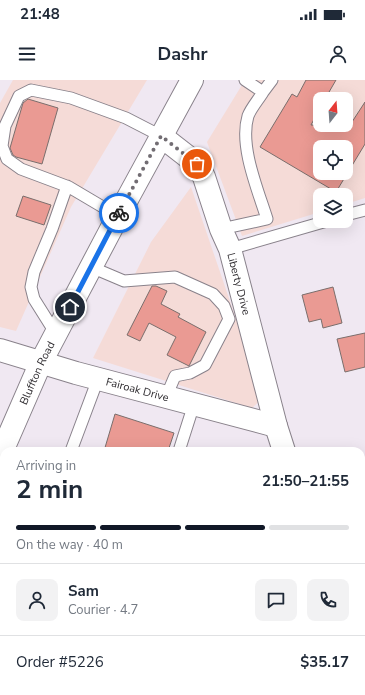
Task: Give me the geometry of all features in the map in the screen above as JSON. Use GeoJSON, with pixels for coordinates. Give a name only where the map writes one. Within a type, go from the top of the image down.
{"type":"FeatureCollection","features":[{"type":"Feature","properties":{"kind":"street","name":"Bluffton Road"},"geometry":{"type":"LineString","coordinates":[[4,447],[41,362],[188,82]]}},
{"type":"Feature","properties":{"kind":"street","name":"Liberty Drive"},"geometry":{"type":"LineString","coordinates":[[161,136],[197,164],[204,177],[221,229],[230,249],[283,447]]}},
{"type":"Feature","properties":{"kind":"street","name":"Fairoak Drive"},"geometry":{"type":"LineString","coordinates":[[0,350],[98,379],[276,426]]}},
{"type":"Feature","properties":{"kind":"lane"},"geometry":{"type":"LineString","coordinates":[[245,80],[264,92]]}},
{"type":"Feature","properties":{"kind":"lane"},"geometry":{"type":"LineString","coordinates":[[221,229],[267,219],[251,164],[245,137],[248,115],[272,80]]}},
{"type":"Feature","properties":{"kind":"lane"},"geometry":{"type":"LineString","coordinates":[[118,216],[67,186],[21,169],[7,159],[2,146],[6,126],[20,96],[31,90],[71,98],[126,118],[161,136]]}},
{"type":"Feature","properties":{"kind":"lane"},"geometry":{"type":"LineString","coordinates":[[56,334],[34,299],[31,287],[34,272],[52,229],[67,186]]}},
{"type":"Feature","properties":{"kind":"lane"},"geometry":{"type":"LineString","coordinates":[[353,213],[365,210]]}},
{"type":"Feature","properties":{"kind":"lane"},"geometry":{"type":"LineString","coordinates":[[230,249],[313,225]]}},
{"type":"Feature","properties":{"kind":"lane"},"geometry":{"type":"LineString","coordinates":[[91,267],[124,281],[175,277],[213,294],[224,306],[229,319],[205,365],[190,372],[174,376],[166,397]]}},
{"type":"Feature","properties":{"kind":"lane"},"geometry":{"type":"LineString","coordinates":[[72,447],[98,379]]}},
{"type":"Feature","properties":{"kind":"lane"},"geometry":{"type":"LineString","coordinates":[[180,447],[194,404]]}},
{"type":"Feature","properties":{"kind":"shaded area"},"geometry":{"type":"Polygon","coordinates":[[[13,80],[147,80],[71,207],[16,331],[0,327],[0,103],[13,80]]]}},
{"type":"Feature","properties":{"kind":"shaded area"},"geometry":{"type":"Polygon","coordinates":[[[245,80],[365,80],[365,198],[353,202],[353,188],[313,188],[313,214],[242,236],[207,142],[245,80]]]}},
{"type":"Feature","properties":{"kind":"shaded area"},"geometry":{"type":"Polygon","coordinates":[[[191,187],[263,398],[252,408],[93,358],[151,242],[191,187]]]}},
{"type":"Feature","properties":{"kind":"building"},"geometry":{"type":"Polygon","coordinates":[[[306,80],[336,80],[329,92],[313,92],[313,121],[311,125],[313,125],[313,132],[353,132],[353,120],[365,102],[365,144],[353,164],[353,140],[313,140],[313,178],[260,147],[292,94],[297,97],[306,80]]]}},
{"type":"Feature","properties":{"kind":"building"},"geometry":{"type":"Polygon","coordinates":[[[28,99],[58,108],[42,164],[16,157],[13,155],[10,148],[23,103],[28,99]]]}},
{"type":"Feature","properties":{"kind":"building"},"geometry":{"type":"Polygon","coordinates":[[[316,180],[343,180],[338,188],[329,188],[316,180]]]}},
{"type":"Feature","properties":{"kind":"building"},"geometry":{"type":"Polygon","coordinates":[[[23,196],[51,205],[44,225],[16,216],[23,196]]]}},
{"type":"Feature","properties":{"kind":"building"},"geometry":{"type":"Polygon","coordinates":[[[152,286],[156,286],[167,291],[161,304],[180,314],[178,317],[206,332],[189,366],[167,355],[176,337],[149,323],[140,341],[127,335],[152,286]]]}},
{"type":"Feature","properties":{"kind":"building"},"geometry":{"type":"Polygon","coordinates":[[[333,287],[342,323],[323,328],[321,319],[309,322],[302,295],[333,287]]]}},
{"type":"Feature","properties":{"kind":"building"},"geometry":{"type":"Polygon","coordinates":[[[365,333],[365,367],[345,372],[337,339],[365,333]]]}},
{"type":"Feature","properties":{"kind":"building"},"geometry":{"type":"Polygon","coordinates":[[[115,414],[174,433],[169,447],[105,447],[115,414]]]}},
{"type":"Feature","properties":{"kind":"way so far"},"geometry":{"type":"LineString","coordinates":[[119,213],[161,136],[197,164]]}},
{"type":"Feature","properties":{"kind":"route"},"geometry":{"type":"LineString","coordinates":[[70,307],[119,213]]}}]}
